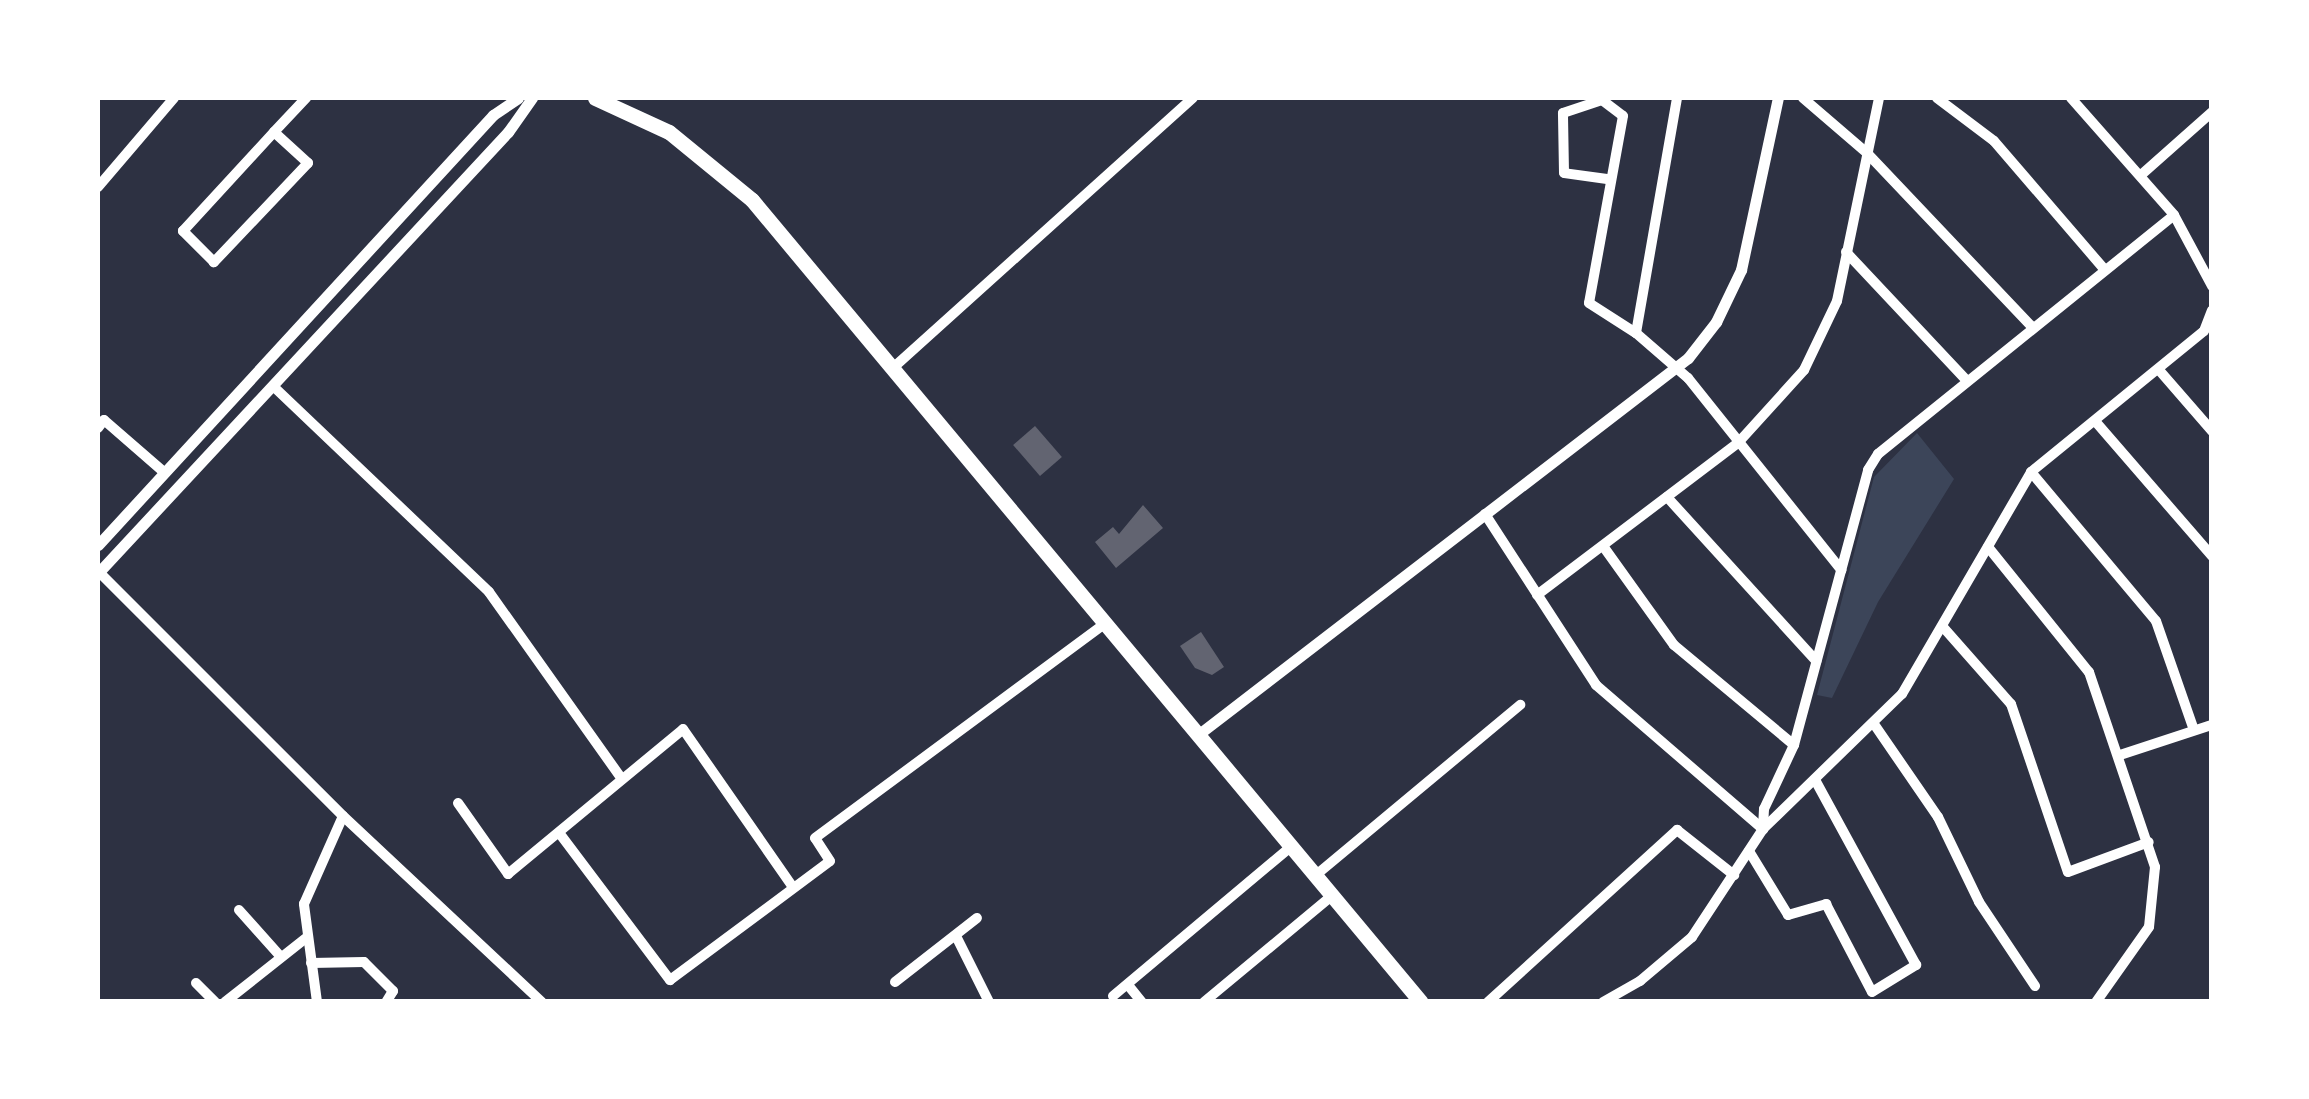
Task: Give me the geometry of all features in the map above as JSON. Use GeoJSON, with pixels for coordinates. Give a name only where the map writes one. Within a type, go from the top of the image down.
{"type":"FeatureCollection","features":[{"type":"Feature","properties":{"kind":"main road"},"geometry":{"type":"LineString","coordinates":[[595,98],[669,132],[732,179],[894,367],[1422,1002]]}},
{"type":"Feature","properties":{"kind":"street"},"geometry":{"type":"LineString","coordinates":[[98,188],[174,98]]}},
{"type":"Feature","properties":{"kind":"street"},"geometry":{"type":"LineString","coordinates":[[274,132],[308,163],[214,262],[183,231],[274,132],[306,98]]}},
{"type":"Feature","properties":{"kind":"street"},"geometry":{"type":"LineString","coordinates":[[98,546],[493,115],[518,98]]}},
{"type":"Feature","properties":{"kind":"street"},"geometry":{"type":"LineString","coordinates":[[532,98],[508,132],[98,572],[342,816],[542,1002]]}},
{"type":"Feature","properties":{"kind":"street"},"geometry":{"type":"LineString","coordinates":[[894,367],[1192,98]]}},
{"type":"Feature","properties":{"kind":"street"},"geometry":{"type":"LineString","coordinates":[[1636,333],[1677,98]]}},
{"type":"Feature","properties":{"kind":"street"},"geometry":{"type":"LineString","coordinates":[[1198,734],[1677,369],[1735,287],[1778,98]]}},
{"type":"Feature","properties":{"kind":"street"},"geometry":{"type":"LineString","coordinates":[[1803,98],[1867,153],[2032,328]]}},
{"type":"Feature","properties":{"kind":"street"},"geometry":{"type":"LineString","coordinates":[[1537,596],[1737,444],[1820,347],[1846,252],[1879,98]]}},
{"type":"Feature","properties":{"kind":"street"},"geometry":{"type":"LineString","coordinates":[[1937,98],[1994,141],[2105,270]]}},
{"type":"Feature","properties":{"kind":"street"},"geometry":{"type":"LineString","coordinates":[[2071,98],[2174,214],[2212,286]]}},
{"type":"Feature","properties":{"kind":"street"},"geometry":{"type":"LineString","coordinates":[[1607,179],[1564,173],[1563,113],[1602,100],[1623,116],[1607,179],[1588,303],[1636,333],[1677,369],[1841,570]]}},
{"type":"Feature","properties":{"kind":"street"},"geometry":{"type":"LineString","coordinates":[[2141,176],[2212,112]]}},
{"type":"Feature","properties":{"kind":"street"},"geometry":{"type":"LineString","coordinates":[[1763,829],[1764,808],[1794,745],[1841,570],[1878,454],[2174,214]]}},
{"type":"Feature","properties":{"kind":"street"},"geometry":{"type":"LineString","coordinates":[[1846,252],[1967,381]]}},
{"type":"Feature","properties":{"kind":"street"},"geometry":{"type":"LineString","coordinates":[[1603,1002],[1640,981],[1692,936],[1763,829],[1902,694],[2031,472],[2204,331],[2212,310]]}},
{"type":"Feature","properties":{"kind":"street"},"geometry":{"type":"LineString","coordinates":[[2159,370],[2212,431]]}},
{"type":"Feature","properties":{"kind":"street"},"geometry":{"type":"LineString","coordinates":[[272,386],[490,592],[622,778]]}},
{"type":"Feature","properties":{"kind":"street"},"geometry":{"type":"LineString","coordinates":[[98,428],[104,420],[166,473]]}},
{"type":"Feature","properties":{"kind":"street"},"geometry":{"type":"LineString","coordinates":[[2094,421],[2212,556]]}},
{"type":"Feature","properties":{"kind":"street"},"geometry":{"type":"LineString","coordinates":[[2031,472],[2156,621],[2194,730]]}},
{"type":"Feature","properties":{"kind":"street"},"geometry":{"type":"LineString","coordinates":[[1667,498],[1816,661]]}},
{"type":"Feature","properties":{"kind":"street"},"geometry":{"type":"LineString","coordinates":[[1485,514],[1537,596],[1617,706],[1763,829]]}},
{"type":"Feature","properties":{"kind":"street"},"geometry":{"type":"LineString","coordinates":[[1603,546],[1674,645],[1794,745]]}},
{"type":"Feature","properties":{"kind":"street"},"geometry":{"type":"LineString","coordinates":[[1988,547],[2081,658],[2120,755],[2155,866],[2149,927],[2096,1002]]}},
{"type":"Feature","properties":{"kind":"street"},"geometry":{"type":"LineString","coordinates":[[560,834],[670,980],[830,861],[815,838],[1106,623]]}},
{"type":"Feature","properties":{"kind":"street"},"geometry":{"type":"LineString","coordinates":[[1943,627],[2011,704],[2068,872],[2149,842]]}},
{"type":"Feature","properties":{"kind":"street"},"geometry":{"type":"LineString","coordinates":[[1316,875],[1520,705]]}},
{"type":"Feature","properties":{"kind":"street"},"geometry":{"type":"LineString","coordinates":[[1874,724],[1938,817],[1980,902],[2035,986]]}},
{"type":"Feature","properties":{"kind":"street"},"geometry":{"type":"LineString","coordinates":[[2120,755],[2212,726]]}},
{"type":"Feature","properties":{"kind":"street"},"geometry":{"type":"LineString","coordinates":[[458,802],[508,874],[683,730],[793,887]]}},
{"type":"Feature","properties":{"kind":"street"},"geometry":{"type":"LineString","coordinates":[[1749,852],[1788,914],[1826,904],[1872,992],[1916,965],[1815,780]]}},
{"type":"Feature","properties":{"kind":"street"},"geometry":{"type":"LineString","coordinates":[[317,1002],[306,938],[309,889],[342,816]]}},
{"type":"Feature","properties":{"kind":"street"},"geometry":{"type":"LineString","coordinates":[[1488,1002],[1676,830],[1734,876]]}},
{"type":"Feature","properties":{"kind":"street"},"geometry":{"type":"LineString","coordinates":[[1113,996],[1292,846]]}},
{"type":"Feature","properties":{"kind":"street"},"geometry":{"type":"LineString","coordinates":[[1204,1002],[1333,895]]}},
{"type":"Feature","properties":{"kind":"street"},"geometry":{"type":"LineString","coordinates":[[239,910],[281,957]]}},
{"type":"Feature","properties":{"kind":"street"},"geometry":{"type":"LineString","coordinates":[[896,982],[977,918]]}},
{"type":"Feature","properties":{"kind":"street"},"geometry":{"type":"LineString","coordinates":[[956,936],[988,1002]]}},
{"type":"Feature","properties":{"kind":"street"},"geometry":{"type":"LineString","coordinates":[[225,1002],[306,938]]}},
{"type":"Feature","properties":{"kind":"street"},"geometry":{"type":"LineString","coordinates":[[311,963],[364,962],[393,992],[386,1002]]}},
{"type":"Feature","properties":{"kind":"street"},"geometry":{"type":"LineString","coordinates":[[196,983],[214,1002]]}},
{"type":"Feature","properties":{"kind":"street"},"geometry":{"type":"LineString","coordinates":[[1128,985],[1142,1002]]}},
{"type":"Feature","properties":{"kind":"shaded area"},"geometry":{"type":"Polygon","coordinates":[[[1917,433],[1954,479],[1878,602],[1832,698],[1817,695],[1874,477],[1917,433]]]}},
{"type":"Feature","properties":{"kind":"building"},"geometry":{"type":"Polygon","coordinates":[[[1035,426],[1062,457],[1040,476],[1013,445],[1035,426]]]}},
{"type":"Feature","properties":{"kind":"building"},"geometry":{"type":"Polygon","coordinates":[[[1143,505],[1163,528],[1116,568],[1095,542],[1113,527],[1119,534],[1143,505]]]}},
{"type":"Feature","properties":{"kind":"building"},"geometry":{"type":"Polygon","coordinates":[[[1201,632],[1224,667],[1212,675],[1195,668],[1180,646],[1201,632]]]}}]}
